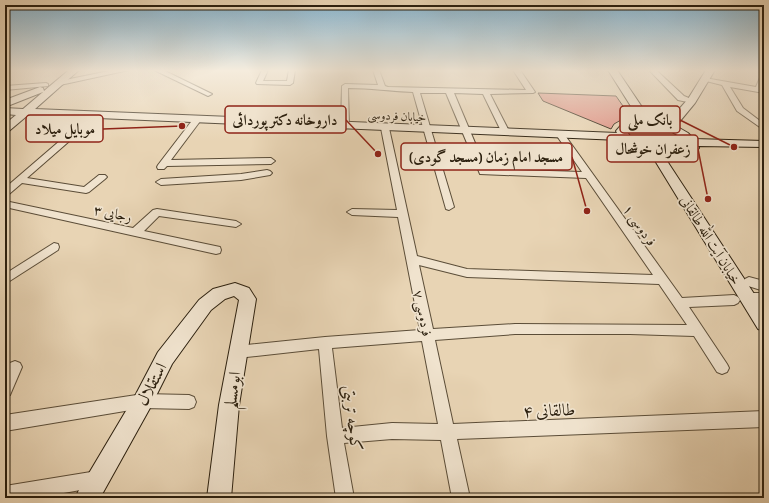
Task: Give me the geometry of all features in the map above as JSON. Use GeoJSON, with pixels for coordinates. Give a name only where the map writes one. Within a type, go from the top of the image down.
{"type":"FeatureCollection","features":[{"type":"Feature","properties":{"kind":"main road"},"geometry":{"type":"LineString","coordinates":[[5,104],[31,93]]}},
{"type":"Feature","properties":{"kind":"main road"},"geometry":{"type":"LineString","coordinates":[[6,125],[10,111],[38,93]]}},
{"type":"Feature","properties":{"kind":"main road"},"geometry":{"type":"LineString","coordinates":[[6,125],[26,112],[40,93]]}},
{"type":"Feature","properties":{"kind":"main road"},"geometry":{"type":"LineString","coordinates":[[6,125],[50,113],[45,93]]}},
{"type":"Feature","properties":{"kind":"main road"},"geometry":{"type":"LineString","coordinates":[[627,93],[644,119]]}},
{"type":"Feature","properties":{"kind":"main road"},"geometry":{"type":"LineString","coordinates":[[672,125],[697,93]]}},
{"type":"Feature","properties":{"kind":"main road","name":"خیابان فردوسی"},"geometry":{"type":"LineString","coordinates":[[10,111],[345,127],[561,136],[622,137]]}},
{"type":"Feature","properties":{"kind":"main road"},"geometry":{"type":"LineString","coordinates":[[644,119],[672,125],[691,142],[693,148],[689,153],[681,156],[663,157],[636,149],[627,143],[622,137],[621,131],[627,125],[644,119]]}},
{"type":"Feature","properties":{"kind":"main road"},"geometry":{"type":"LineString","coordinates":[[691,142],[764,144]]}},
{"type":"Feature","properties":{"kind":"main road","name":"خیابان آیت الله طالقانی"},"geometry":{"type":"LineString","coordinates":[[663,157],[749,282],[764,324]]}},
{"type":"Feature","properties":{"kind":"main road","name":"خیابان آیت الله طالقانی"},"geometry":{"type":"LineString","coordinates":[[663,157],[755,298]]}},
{"type":"Feature","properties":{"kind":"main road","name":"ابومسلم"},"geometry":{"type":"LineString","coordinates":[[219,498],[229,405],[237,352],[248,299],[235,289]]}},
{"type":"Feature","properties":{"kind":"main road","name":"استقلال"},"geometry":{"type":"LineString","coordinates":[[87,498],[96,479],[143,402],[165,358],[205,305],[219,294],[235,289]]}},
{"type":"Feature","properties":{"kind":"street"},"geometry":{"type":"LineString","coordinates":[[345,93],[345,127]]}},
{"type":"Feature","properties":{"kind":"street"},"geometry":{"type":"LineString","coordinates":[[417,93],[449,207]]}},
{"type":"Feature","properties":{"kind":"street"},"geometry":{"type":"LineString","coordinates":[[450,93],[482,172],[588,175]]}},
{"type":"Feature","properties":{"kind":"street"},"geometry":{"type":"LineString","coordinates":[[487,93],[506,133]]}},
{"type":"Feature","properties":{"kind":"street"},"geometry":{"type":"LineString","coordinates":[[676,93],[681,98],[692,101]]}},
{"type":"Feature","properties":{"kind":"street"},"geometry":{"type":"LineString","coordinates":[[731,93],[740,109],[764,128]]}},
{"type":"Feature","properties":{"kind":"street"},"geometry":{"type":"LineString","coordinates":[[5,193],[94,116]]}},
{"type":"Feature","properties":{"kind":"street"},"geometry":{"type":"LineString","coordinates":[[197,120],[162,166],[270,161]]}},
{"type":"Feature","properties":{"kind":"street","name":"فردوسی ۷"},"geometry":{"type":"LineString","coordinates":[[385,128],[461,498]]}},
{"type":"Feature","properties":{"kind":"street","name":"فردوسی ۱"},"geometry":{"type":"LineString","coordinates":[[561,136],[679,303],[722,368]]}},
{"type":"Feature","properties":{"kind":"street"},"geometry":{"type":"LineString","coordinates":[[161,182],[267,173]]}},
{"type":"Feature","properties":{"kind":"street"},"geometry":{"type":"LineString","coordinates":[[20,180],[86,190],[102,177]]}},
{"type":"Feature","properties":{"kind":"street","name":"رجایی ۳"},"geometry":{"type":"LineString","coordinates":[[5,204],[216,250]]}},
{"type":"Feature","properties":{"kind":"street"},"geometry":{"type":"LineString","coordinates":[[136,232],[158,212],[236,224]]}},
{"type":"Feature","properties":{"kind":"street"},"geometry":{"type":"LineString","coordinates":[[352,212],[402,214]]}},
{"type":"Feature","properties":{"kind":"street"},"geometry":{"type":"LineString","coordinates":[[5,280],[54,247]]}},
{"type":"Feature","properties":{"kind":"street"},"geometry":{"type":"LineString","coordinates":[[412,259],[467,273],[662,280]]}},
{"type":"Feature","properties":{"kind":"street"},"geometry":{"type":"LineString","coordinates":[[679,303],[755,298]]}},
{"type":"Feature","properties":{"kind":"street"},"geometry":{"type":"LineString","coordinates":[[237,352],[325,343],[515,329],[630,329],[697,331]]}},
{"type":"Feature","properties":{"kind":"street","name":"کوچه تربتی"},"geometry":{"type":"LineString","coordinates":[[325,343],[335,436],[345,498]]}},
{"type":"Feature","properties":{"kind":"street"},"geometry":{"type":"LineString","coordinates":[[5,390],[15,367]]}},
{"type":"Feature","properties":{"kind":"street"},"geometry":{"type":"LineString","coordinates":[[5,423],[143,402],[189,402]]}},
{"type":"Feature","properties":{"kind":"street","name":"طالقانی ۴"},"geometry":{"type":"LineString","coordinates":[[335,436],[392,431],[448,432],[764,419]]}},
{"type":"Feature","properties":{"kind":"street"},"geometry":{"type":"LineString","coordinates":[[5,495],[96,479]]}},
{"type":"Feature","properties":{"kind":"green space"},"geometry":{"type":"Polygon","coordinates":[[[651,124],[676,132],[688,145],[686,150],[669,154],[646,152],[634,143],[624,130],[630,126],[651,124]]]}},
{"type":"Feature","properties":{"kind":"building"},"geometry":{"type":"Polygon","coordinates":[[[538,93],[616,96],[632,119],[621,120],[614,124],[611,129],[543,101],[538,93]]]}},
{"type":"Feature","properties":{"kind":"place","name":"موبایل میلاد"},"geometry":{"type":"Point","coordinates":[182,126]}},
{"type":"Feature","properties":{"kind":"place","name":"بانک ملی"},"geometry":{"type":"Point","coordinates":[734,147]}},
{"type":"Feature","properties":{"kind":"place","name":"داروخانه دکتر پوردائی"},"geometry":{"type":"Point","coordinates":[378,154]}},
{"type":"Feature","properties":{"kind":"place","name":"زعفران خوشحال"},"geometry":{"type":"Point","coordinates":[708,199]}},
{"type":"Feature","properties":{"kind":"place","name":"مسجد امام زمان (مسجد گودی)"},"geometry":{"type":"Point","coordinates":[587,211]}}]}
